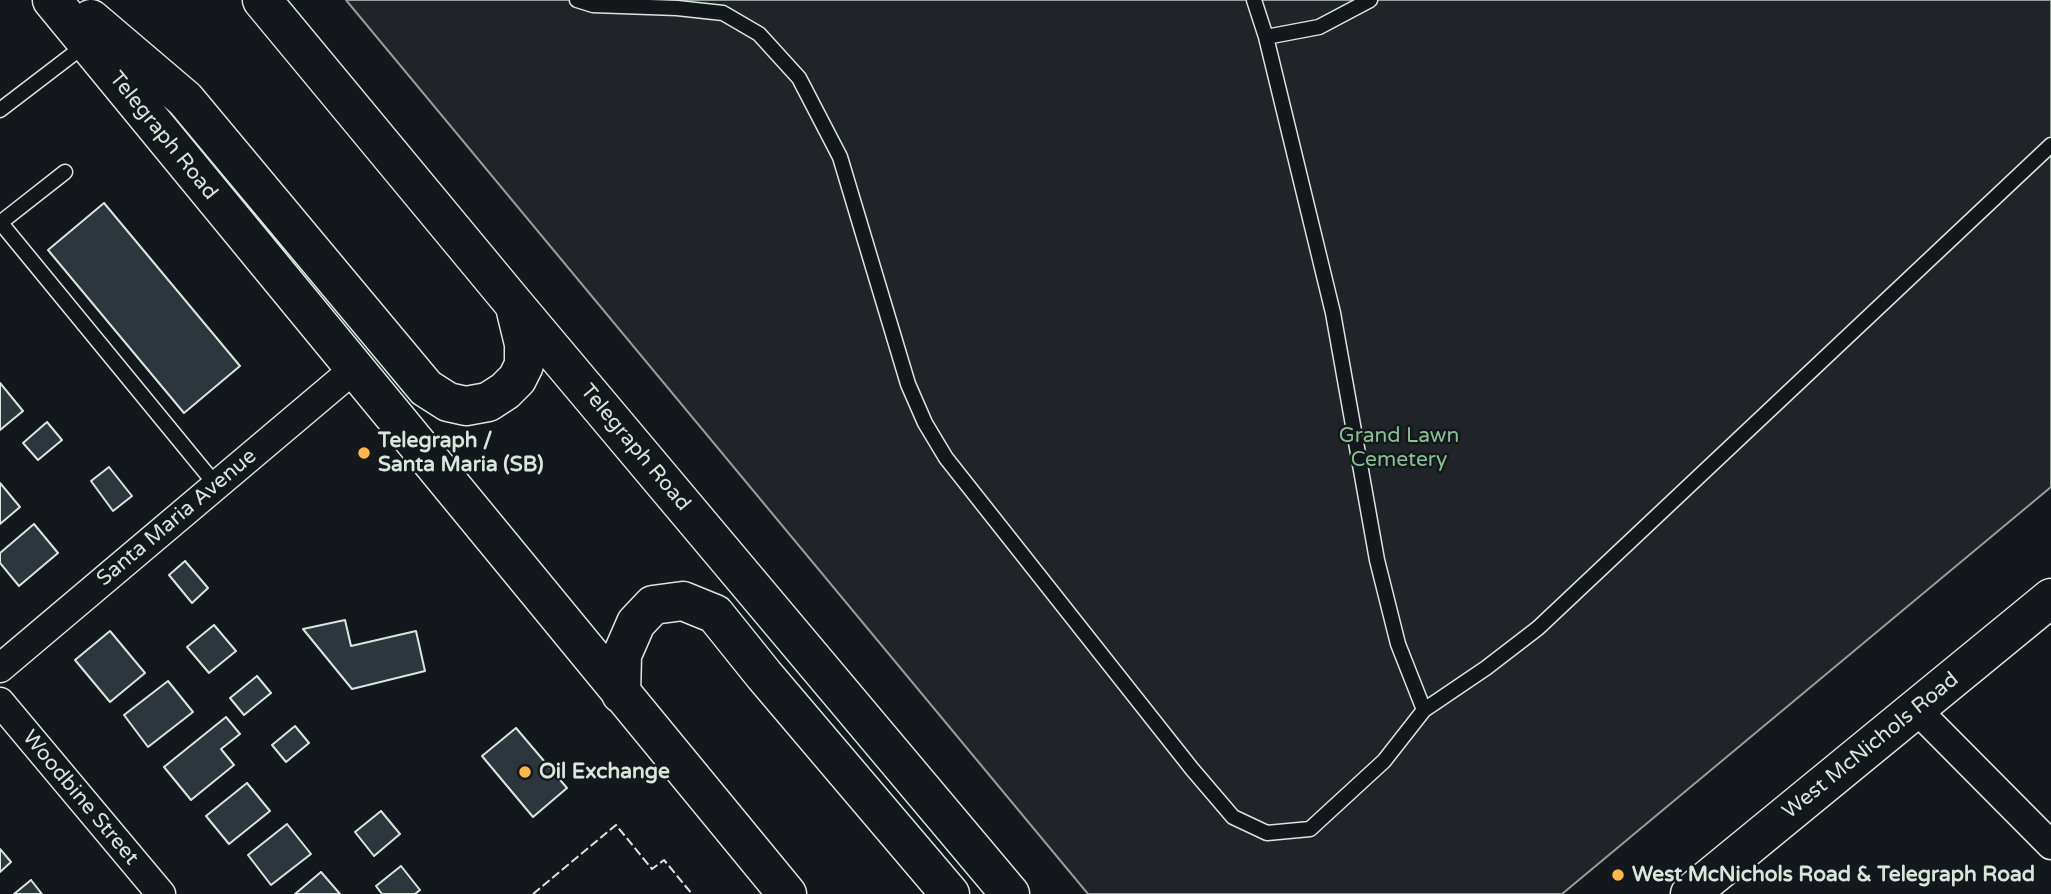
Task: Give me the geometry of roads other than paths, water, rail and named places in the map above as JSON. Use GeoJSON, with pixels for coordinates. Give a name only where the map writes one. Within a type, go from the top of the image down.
{"type":"FeatureCollection","features":[{"type":"Feature","properties":{"kind":"main road","name":"Telegraph Road"},"geometry":{"type":"LineString","coordinates":[[52,0],[787,894]]}},
{"type":"Feature","properties":{"kind":"main road"},"geometry":{"type":"LineString","coordinates":[[68,0],[185,99],[426,388],[449,402],[467,406],[488,402],[505,391],[517,379],[524,365],[524,344],[514,304]]}},
{"type":"Feature","properties":{"kind":"main road","name":"Telegraph Road"},"geometry":{"type":"LineString","coordinates":[[262,0],[1010,894]]}},
{"type":"Feature","properties":{"kind":"main road","name":"West McNichols Road"},"geometry":{"type":"LineString","coordinates":[[1690,894],[2051,598]]}},
{"type":"Feature","properties":{"kind":"main road"},"geometry":{"type":"LineString","coordinates":[[621,694],[622,655],[636,623],[653,605],[683,601],[715,614],[950,894]]}},
{"type":"Feature","properties":{"kind":"street","name":"Santa Maria Avenue"},"geometry":{"type":"LineString","coordinates":[[0,668],[354,369]]}},
{"type":"Feature","properties":{"kind":"street","name":"Woodbine Street"},"geometry":{"type":"LineString","coordinates":[[0,702],[161,894]]}},
{"type":"Feature","properties":{"kind":"street"},"geometry":{"type":"LineString","coordinates":[[1916,709],[2051,845]]}},
{"type":"Feature","properties":{"kind":"lane"},"geometry":{"type":"LineString","coordinates":[[577,0],[593,5],[677,8],[727,6],[759,34],[799,78],[841,157],[908,384],[925,423],[946,458],[1233,817],[1267,833],[1310,829],[1384,761],[1424,710],[1486,668],[1538,628],[2051,145]]}},
{"type":"Feature","properties":{"kind":"lane"},"geometry":{"type":"LineString","coordinates":[[1254,0],[1266,37],[1333,313],[1377,560],[1398,644],[1424,710]]}},
{"type":"Feature","properties":{"kind":"lane"},"geometry":{"type":"LineString","coordinates":[[1266,37],[1319,27],[1370,0]]}},
{"type":"Feature","properties":{"kind":"lane"},"geometry":{"type":"LineString","coordinates":[[0,110],[87,43]]}},
{"type":"Feature","properties":{"kind":"lane"},"geometry":{"type":"LineString","coordinates":[[65,172],[0,223],[216,485]]}},
{"type":"Feature","properties":{"kind":"place","name":"Telegraph / Santa Maria (SB)"},"geometry":{"type":"Point","coordinates":[364,453]}},
{"type":"Feature","properties":{"kind":"place","name":"Oil Exchange"},"geometry":{"type":"Point","coordinates":[525,772]}},
{"type":"Feature","properties":{"kind":"place","name":"West McNichols Road & Telegraph Road"},"geometry":{"type":"Point","coordinates":[1618,875]}},
{"type":"Feature","properties":{"kind":"park label","name":"Grand Lawn Cemetery"},"geometry":{"type":"Point","coordinates":[1399,448]}}]}
